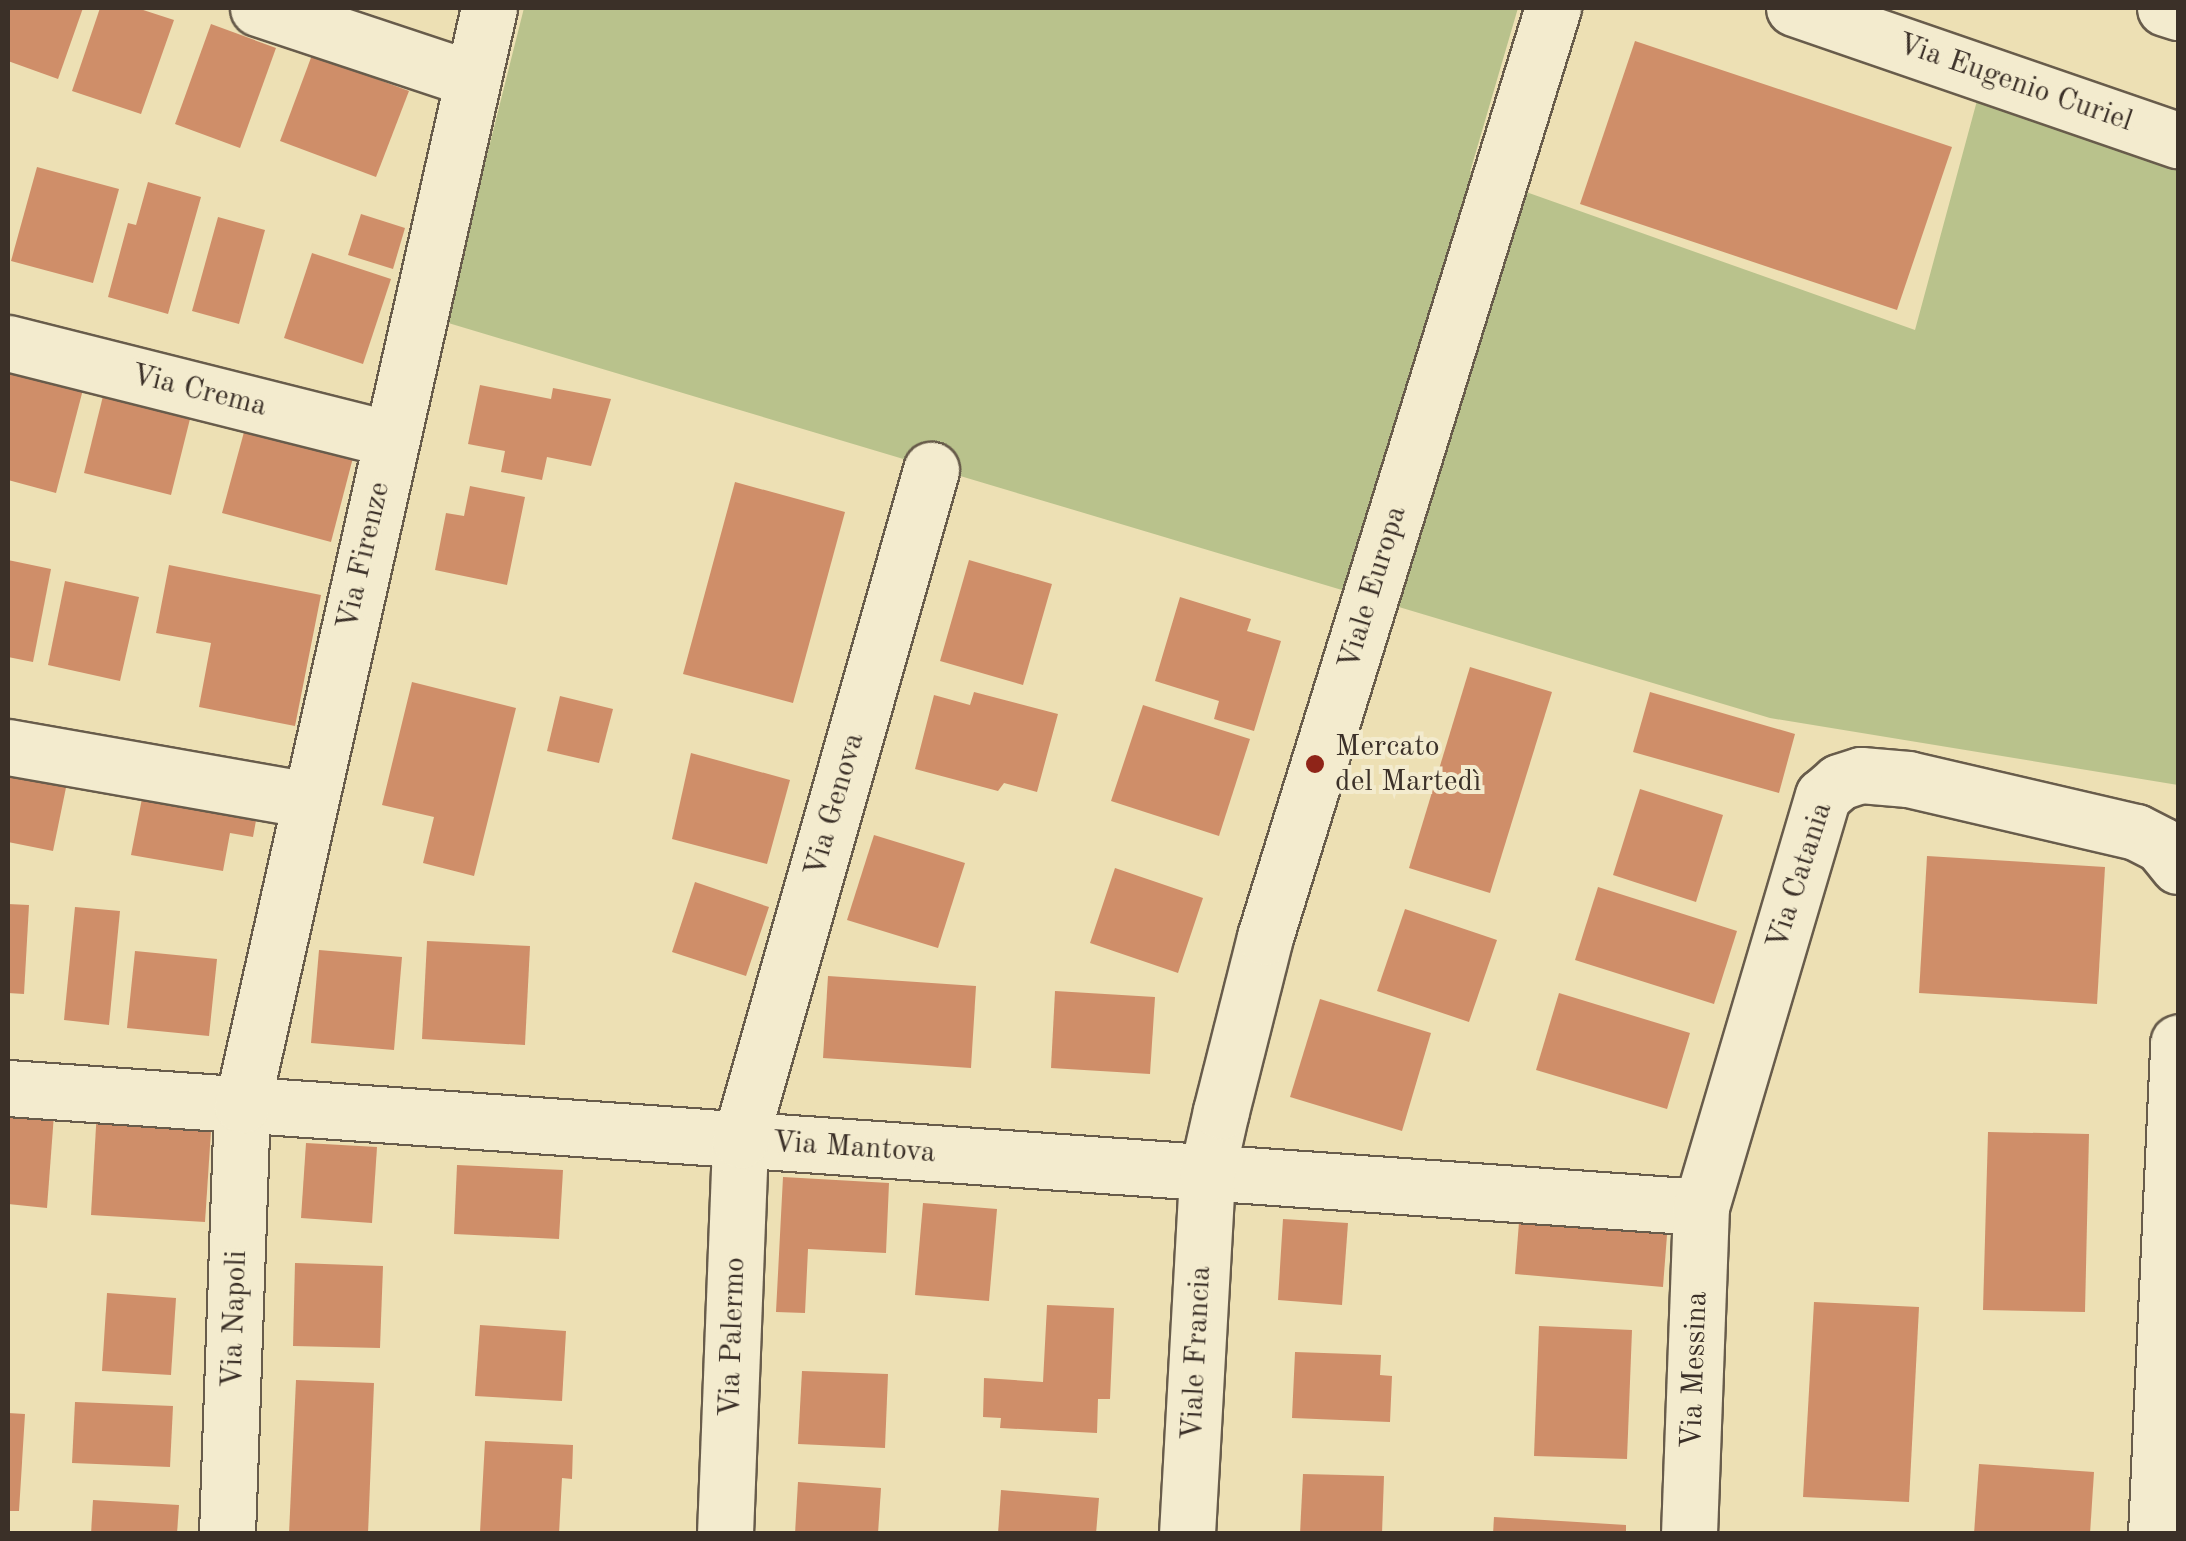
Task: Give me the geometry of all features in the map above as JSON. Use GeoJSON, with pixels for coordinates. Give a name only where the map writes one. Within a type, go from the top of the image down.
{"type":"FeatureCollection","features":[{"type":"Feature","properties":{"kind":"street"},"geometry":{"type":"LineString","coordinates":[[258,8],[471,78]]}},
{"type":"Feature","properties":{"kind":"street","name":"Via Firenze"},"geometry":{"type":"LineString","coordinates":[[242,1104],[489,8]]}},
{"type":"Feature","properties":{"kind":"street","name":"Viale Europa"},"geometry":{"type":"LineString","coordinates":[[1206,1173],[1265,936],[1552,8]]}},
{"type":"Feature","properties":{"kind":"street","name":"Via Eugenio Curiel"},"geometry":{"type":"LineString","coordinates":[[1794,8],[2178,140]]}},
{"type":"Feature","properties":{"kind":"street"},"geometry":{"type":"LineString","coordinates":[[2165,8],[2178,12]]}},
{"type":"Feature","properties":{"kind":"street","name":"Via Crema"},"geometry":{"type":"LineString","coordinates":[[8,342],[390,439]]}},
{"type":"Feature","properties":{"kind":"street","name":"Via Genova"},"geometry":{"type":"LineString","coordinates":[[740,1140],[931,470]]}},
{"type":"Feature","properties":{"kind":"street"},"geometry":{"type":"LineString","coordinates":[[8,748],[309,800]]}},
{"type":"Feature","properties":{"kind":"street","name":"Via Catania"},"geometry":{"type":"LineString","coordinates":[[1701,1207],[1811,827],[1823,796],[1838,782],[1889,775],[2136,832],[2162,845],[2178,866]]}},
{"type":"Feature","properties":{"kind":"street"},"geometry":{"type":"LineString","coordinates":[[2156,1534],[2175,1192],[2178,1042]]}},
{"type":"Feature","properties":{"kind":"street","name":"Via Mantova"},"geometry":{"type":"LineString","coordinates":[[8,1088],[1701,1207]]}},
{"type":"Feature","properties":{"kind":"street","name":"Via Napoli"},"geometry":{"type":"LineString","coordinates":[[227,1534],[242,1104]]}},
{"type":"Feature","properties":{"kind":"street","name":"Via Palermo"},"geometry":{"type":"LineString","coordinates":[[725,1534],[740,1140]]}},
{"type":"Feature","properties":{"kind":"street","name":"Viale Francia"},"geometry":{"type":"LineString","coordinates":[[1188,1534],[1206,1173]]}},
{"type":"Feature","properties":{"kind":"street","name":"Via Messina"},"geometry":{"type":"LineString","coordinates":[[1689,1534],[1701,1207]]}},
{"type":"Feature","properties":{"kind":"green space"},"geometry":{"type":"Polygon","coordinates":[[[524,8],[1518,8],[1470,172],[1915,330],[1985,71],[2178,137],[2178,785],[1770,718],[445,322],[524,8]]]}},
{"type":"Feature","properties":{"kind":"building"},"geometry":{"type":"Polygon","coordinates":[[[8,8],[83,8],[58,79],[8,61],[8,8]]]}},
{"type":"Feature","properties":{"kind":"building"},"geometry":{"type":"Polygon","coordinates":[[[100,8],[137,8],[174,20],[141,114],[72,91],[100,8]]]}},
{"type":"Feature","properties":{"kind":"building"},"geometry":{"type":"Polygon","coordinates":[[[211,24],[276,48],[240,148],[175,124],[211,24]]]}},
{"type":"Feature","properties":{"kind":"building"},"geometry":{"type":"Polygon","coordinates":[[[1635,41],[1952,147],[1897,310],[1580,204],[1635,41]]]}},
{"type":"Feature","properties":{"kind":"building"},"geometry":{"type":"Polygon","coordinates":[[[312,55],[409,91],[376,177],[280,141],[312,55]]]}},
{"type":"Feature","properties":{"kind":"building"},"geometry":{"type":"Polygon","coordinates":[[[37,167],[119,189],[93,283],[11,261],[37,167]]]}},
{"type":"Feature","properties":{"kind":"building"},"geometry":{"type":"Polygon","coordinates":[[[148,182],[201,197],[168,314],[108,297],[128,223],[136,225],[148,182]]]}},
{"type":"Feature","properties":{"kind":"building"},"geometry":{"type":"Polygon","coordinates":[[[361,214],[405,228],[393,269],[348,255],[361,214]]]}},
{"type":"Feature","properties":{"kind":"building"},"geometry":{"type":"Polygon","coordinates":[[[218,217],[265,230],[239,324],[192,311],[218,217]]]}},
{"type":"Feature","properties":{"kind":"building"},"geometry":{"type":"Polygon","coordinates":[[[312,253],[391,279],[363,364],[284,338],[312,253]]]}},
{"type":"Feature","properties":{"kind":"building"},"geometry":{"type":"Polygon","coordinates":[[[8,357],[86,378],[56,493],[8,480],[8,357]]]}},
{"type":"Feature","properties":{"kind":"building"},"geometry":{"type":"Polygon","coordinates":[[[480,385],[551,399],[553,388],[611,399],[591,466],[547,457],[542,480],[501,472],[505,451],[468,444],[480,385]]]}},
{"type":"Feature","properties":{"kind":"building"},"geometry":{"type":"Polygon","coordinates":[[[104,392],[191,415],[171,495],[84,473],[104,392]]]}},
{"type":"Feature","properties":{"kind":"building"},"geometry":{"type":"Polygon","coordinates":[[[247,421],[355,450],[331,542],[222,513],[247,421]]]}},
{"type":"Feature","properties":{"kind":"building"},"geometry":{"type":"Polygon","coordinates":[[[735,482],[845,512],[793,703],[683,674],[735,482]]]}},
{"type":"Feature","properties":{"kind":"building"},"geometry":{"type":"Polygon","coordinates":[[[470,486],[525,497],[507,585],[435,570],[446,513],[464,516],[470,486]]]}},
{"type":"Feature","properties":{"kind":"building"},"geometry":{"type":"Polygon","coordinates":[[[8,560],[51,569],[33,662],[8,657],[8,560]]]}},
{"type":"Feature","properties":{"kind":"building"},"geometry":{"type":"Polygon","coordinates":[[[969,560],[1052,584],[1023,685],[940,661],[969,560]]]}},
{"type":"Feature","properties":{"kind":"building"},"geometry":{"type":"Polygon","coordinates":[[[169,565],[321,595],[295,726],[199,707],[211,643],[156,633],[169,565]]]}},
{"type":"Feature","properties":{"kind":"building"},"geometry":{"type":"Polygon","coordinates":[[[65,581],[139,597],[120,681],[48,665],[65,581]]]}},
{"type":"Feature","properties":{"kind":"building"},"geometry":{"type":"Polygon","coordinates":[[[1180,597],[1251,619],[1247,631],[1281,641],[1254,731],[1214,719],[1219,701],[1155,681],[1180,597]]]}},
{"type":"Feature","properties":{"kind":"building"},"geometry":{"type":"Polygon","coordinates":[[[1470,667],[1552,692],[1490,893],[1409,868],[1470,667]]]}},
{"type":"Feature","properties":{"kind":"building"},"geometry":{"type":"Polygon","coordinates":[[[412,682],[516,708],[474,876],[423,863],[434,817],[382,805],[412,682]]]}},
{"type":"Feature","properties":{"kind":"building"},"geometry":{"type":"Polygon","coordinates":[[[974,692],[1058,714],[1037,792],[1004,783],[998,791],[915,769],[934,695],[970,705],[974,692]]]}},
{"type":"Feature","properties":{"kind":"building"},"geometry":{"type":"Polygon","coordinates":[[[1650,692],[1795,734],[1779,793],[1633,752],[1650,692]]]}},
{"type":"Feature","properties":{"kind":"building"},"geometry":{"type":"Polygon","coordinates":[[[560,696],[613,709],[599,763],[547,751],[560,696]]]}},
{"type":"Feature","properties":{"kind":"building"},"geometry":{"type":"Polygon","coordinates":[[[1143,705],[1250,739],[1219,836],[1111,801],[1143,705]]]}},
{"type":"Feature","properties":{"kind":"building"},"geometry":{"type":"Polygon","coordinates":[[[691,753],[790,780],[767,864],[672,839],[691,753]]]}},
{"type":"Feature","properties":{"kind":"building"},"geometry":{"type":"Polygon","coordinates":[[[8,756],[70,768],[53,851],[8,842],[8,756]]]}},
{"type":"Feature","properties":{"kind":"building"},"geometry":{"type":"Polygon","coordinates":[[[145,783],[259,804],[253,837],[230,833],[223,871],[131,855],[145,783]]]}},
{"type":"Feature","properties":{"kind":"building"},"geometry":{"type":"Polygon","coordinates":[[[1640,789],[1723,815],[1696,902],[1613,875],[1640,789]]]}},
{"type":"Feature","properties":{"kind":"building"},"geometry":{"type":"Polygon","coordinates":[[[874,835],[965,863],[938,948],[847,920],[874,835]]]}},
{"type":"Feature","properties":{"kind":"building"},"geometry":{"type":"Polygon","coordinates":[[[1927,856],[2105,867],[2097,1004],[1919,993],[1927,856]]]}},
{"type":"Feature","properties":{"kind":"building"},"geometry":{"type":"Polygon","coordinates":[[[1115,868],[1203,898],[1178,973],[1090,943],[1115,868]]]}},
{"type":"Feature","properties":{"kind":"building"},"geometry":{"type":"Polygon","coordinates":[[[695,882],[769,907],[746,976],[672,952],[695,882]]]}},
{"type":"Feature","properties":{"kind":"building"},"geometry":{"type":"Polygon","coordinates":[[[1598,887],[1737,931],[1714,1004],[1575,960],[1598,887]]]}},
{"type":"Feature","properties":{"kind":"building"},"geometry":{"type":"Polygon","coordinates":[[[8,904],[29,905],[24,994],[8,993],[8,904]]]}},
{"type":"Feature","properties":{"kind":"building"},"geometry":{"type":"Polygon","coordinates":[[[75,907],[120,911],[109,1025],[64,1020],[75,907]]]}},
{"type":"Feature","properties":{"kind":"building"},"geometry":{"type":"Polygon","coordinates":[[[1405,909],[1497,940],[1469,1022],[1377,991],[1405,909]]]}},
{"type":"Feature","properties":{"kind":"building"},"geometry":{"type":"Polygon","coordinates":[[[427,941],[530,946],[525,1045],[422,1039],[427,941]]]}},
{"type":"Feature","properties":{"kind":"building"},"geometry":{"type":"Polygon","coordinates":[[[319,950],[402,957],[394,1050],[311,1043],[319,950]]]}},
{"type":"Feature","properties":{"kind":"building"},"geometry":{"type":"Polygon","coordinates":[[[135,951],[217,959],[209,1036],[127,1028],[135,951]]]}},
{"type":"Feature","properties":{"kind":"building"},"geometry":{"type":"Polygon","coordinates":[[[828,976],[976,986],[971,1068],[823,1058],[828,976]]]}},
{"type":"Feature","properties":{"kind":"building"},"geometry":{"type":"Polygon","coordinates":[[[1055,991],[1155,997],[1150,1074],[1051,1068],[1055,991]]]}},
{"type":"Feature","properties":{"kind":"building"},"geometry":{"type":"Polygon","coordinates":[[[1559,993],[1690,1033],[1667,1109],[1536,1070],[1559,993]]]}},
{"type":"Feature","properties":{"kind":"building"},"geometry":{"type":"Polygon","coordinates":[[[1320,999],[1431,1033],[1402,1131],[1290,1097],[1320,999]]]}},
{"type":"Feature","properties":{"kind":"building"},"geometry":{"type":"Polygon","coordinates":[[[8,1097],[55,1101],[47,1208],[8,1204],[8,1097]]]}},
{"type":"Feature","properties":{"kind":"building"},"geometry":{"type":"Polygon","coordinates":[[[97,1109],[212,1116],[205,1222],[91,1215],[97,1109]]]}},
{"type":"Feature","properties":{"kind":"building"},"geometry":{"type":"Polygon","coordinates":[[[1988,1132],[2089,1134],[2085,1312],[1983,1310],[1988,1132]]]}},
{"type":"Feature","properties":{"kind":"building"},"geometry":{"type":"Polygon","coordinates":[[[306,1143],[377,1147],[372,1223],[301,1218],[306,1143]]]}},
{"type":"Feature","properties":{"kind":"building"},"geometry":{"type":"Polygon","coordinates":[[[457,1165],[563,1170],[559,1239],[454,1234],[457,1165]]]}},
{"type":"Feature","properties":{"kind":"building"},"geometry":{"type":"Polygon","coordinates":[[[783,1177],[889,1183],[886,1253],[808,1249],[805,1313],[776,1312],[783,1177]]]}},
{"type":"Feature","properties":{"kind":"building"},"geometry":{"type":"Polygon","coordinates":[[[923,1203],[997,1209],[989,1301],[915,1295],[923,1203]]]}},
{"type":"Feature","properties":{"kind":"building"},"geometry":{"type":"Polygon","coordinates":[[[1520,1209],[1668,1222],[1663,1287],[1515,1274],[1520,1209]]]}},
{"type":"Feature","properties":{"kind":"building"},"geometry":{"type":"Polygon","coordinates":[[[1283,1219],[1348,1223],[1342,1305],[1278,1300],[1283,1219]]]}},
{"type":"Feature","properties":{"kind":"building"},"geometry":{"type":"Polygon","coordinates":[[[295,1263],[383,1266],[380,1348],[293,1346],[295,1263]]]}},
{"type":"Feature","properties":{"kind":"building"},"geometry":{"type":"Polygon","coordinates":[[[107,1293],[176,1298],[171,1375],[102,1371],[107,1293]]]}},
{"type":"Feature","properties":{"kind":"building"},"geometry":{"type":"Polygon","coordinates":[[[1814,1302],[1919,1307],[1909,1502],[1803,1497],[1814,1302]]]}},
{"type":"Feature","properties":{"kind":"building"},"geometry":{"type":"Polygon","coordinates":[[[1047,1305],[1114,1308],[1110,1399],[1098,1399],[1097,1433],[1000,1428],[1001,1418],[983,1417],[984,1378],[1043,1382],[1047,1305]]]}},
{"type":"Feature","properties":{"kind":"building"},"geometry":{"type":"Polygon","coordinates":[[[480,1325],[566,1331],[562,1401],[475,1396],[480,1325]]]}},
{"type":"Feature","properties":{"kind":"building"},"geometry":{"type":"Polygon","coordinates":[[[1539,1326],[1632,1330],[1627,1459],[1534,1456],[1539,1326]]]}},
{"type":"Feature","properties":{"kind":"building"},"geometry":{"type":"Polygon","coordinates":[[[1295,1352],[1381,1355],[1380,1375],[1392,1376],[1390,1422],[1292,1418],[1295,1352]]]}},
{"type":"Feature","properties":{"kind":"building"},"geometry":{"type":"Polygon","coordinates":[[[802,1371],[888,1374],[885,1448],[798,1444],[802,1371]]]}},
{"type":"Feature","properties":{"kind":"building"},"geometry":{"type":"Polygon","coordinates":[[[296,1380],[374,1383],[368,1534],[289,1534],[296,1380]]]}},
{"type":"Feature","properties":{"kind":"building"},"geometry":{"type":"Polygon","coordinates":[[[75,1402],[173,1406],[170,1467],[72,1463],[75,1402]]]}},
{"type":"Feature","properties":{"kind":"building"},"geometry":{"type":"Polygon","coordinates":[[[8,1413],[25,1414],[19,1511],[8,1511],[8,1413]]]}},
{"type":"Feature","properties":{"kind":"building"},"geometry":{"type":"Polygon","coordinates":[[[485,1441],[573,1445],[572,1479],[562,1478],[559,1534],[480,1532],[485,1441]]]}},
{"type":"Feature","properties":{"kind":"building"},"geometry":{"type":"Polygon","coordinates":[[[1979,1464],[2094,1472],[2090,1534],[1974,1534],[1979,1464]]]}},
{"type":"Feature","properties":{"kind":"building"},"geometry":{"type":"Polygon","coordinates":[[[1303,1474],[1384,1476],[1382,1534],[1300,1534],[1303,1474]]]}},
{"type":"Feature","properties":{"kind":"building"},"geometry":{"type":"Polygon","coordinates":[[[798,1482],[881,1488],[878,1534],[795,1534],[798,1482]]]}},
{"type":"Feature","properties":{"kind":"building"},"geometry":{"type":"Polygon","coordinates":[[[1001,1490],[1099,1498],[1096,1534],[998,1534],[1001,1490]]]}},
{"type":"Feature","properties":{"kind":"building"},"geometry":{"type":"Polygon","coordinates":[[[93,1500],[179,1505],[177,1534],[91,1534],[93,1500]]]}},
{"type":"Feature","properties":{"kind":"building"},"geometry":{"type":"Polygon","coordinates":[[[1494,1517],[1626,1525],[1626,1534],[1493,1534],[1494,1517]]]}},
{"type":"Feature","properties":{"kind":"place","name":"Mercato del Martedì"},"geometry":{"type":"Point","coordinates":[1315,764]}}]}
